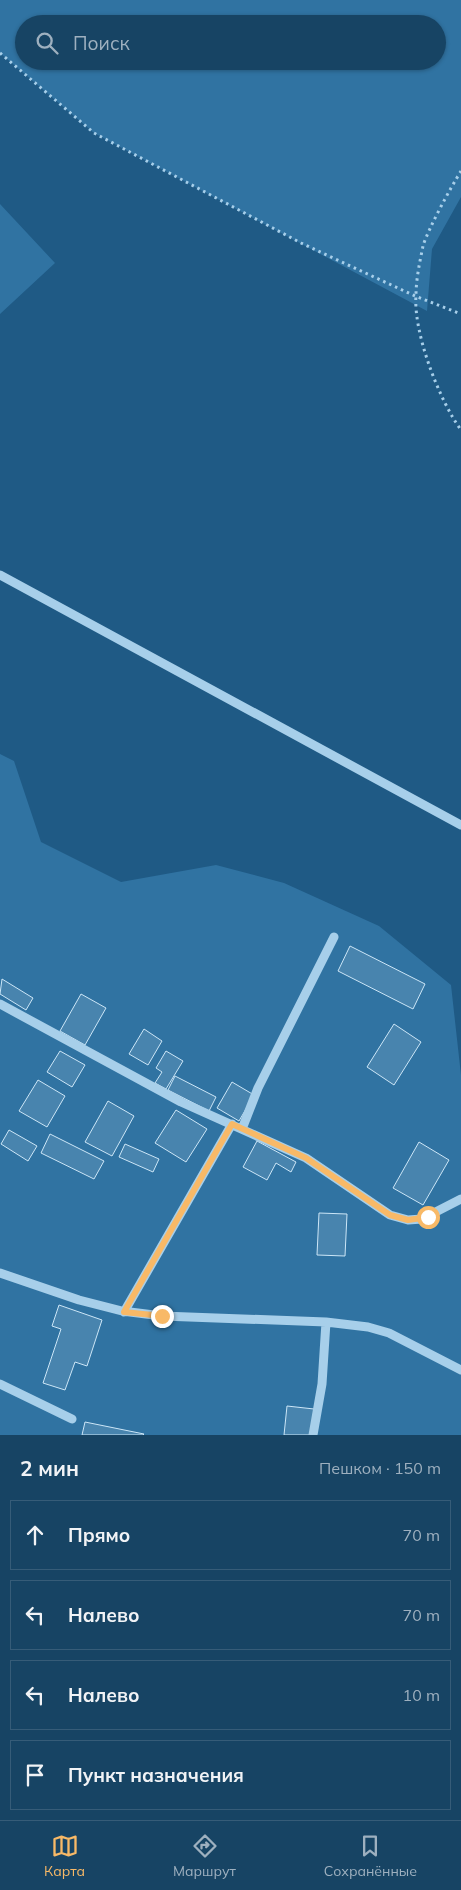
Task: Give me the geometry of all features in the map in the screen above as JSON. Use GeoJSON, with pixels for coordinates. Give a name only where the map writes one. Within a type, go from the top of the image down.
{"type":"FeatureCollection","features":[{"type":"Feature","properties":{"kind":"street"},"geometry":{"type":"LineString","coordinates":[[0,575],[461,824]]}},
{"type":"Feature","properties":{"kind":"street"},"geometry":{"type":"LineString","coordinates":[[242,1129],[258,1088],[334,938]]}},
{"type":"Feature","properties":{"kind":"street"},"geometry":{"type":"LineString","coordinates":[[0,1004],[181,1102],[306,1158],[379,1208],[401,1219],[422,1219],[461,1199]]}},
{"type":"Feature","properties":{"kind":"street"},"geometry":{"type":"LineString","coordinates":[[124,1312],[232,1124]]}},
{"type":"Feature","properties":{"kind":"street"},"geometry":{"type":"LineString","coordinates":[[0,1273],[79,1300],[124,1312],[162,1316],[326,1322],[368,1327],[389,1333],[461,1370]]}},
{"type":"Feature","properties":{"kind":"street"},"geometry":{"type":"LineString","coordinates":[[313,1435],[322,1384],[326,1322]]}},
{"type":"Feature","properties":{"kind":"street"},"geometry":{"type":"LineString","coordinates":[[0,1384],[72,1419]]}},
{"type":"Feature","properties":{"kind":"path"},"geometry":{"type":"LineString","coordinates":[[0,52],[15,65]]}},
{"type":"Feature","properties":{"kind":"path"},"geometry":{"type":"LineString","coordinates":[[21,70],[94,133],[301,243],[415,296],[461,314]]}},
{"type":"Feature","properties":{"kind":"path"},"geometry":{"type":"LineString","coordinates":[[461,171],[424,244],[415,296],[432,376],[451,416],[461,430]]}},
{"type":"Feature","properties":{"kind":"shaded area"},"geometry":{"type":"Polygon","coordinates":[[[0,0],[461,0],[461,197],[432,249],[427,311],[94,133],[20,70],[446,70],[446,15],[15,15],[15,66],[0,53],[0,0]]]}},
{"type":"Feature","properties":{"kind":"shaded area"},"geometry":{"type":"Polygon","coordinates":[[[0,204],[55,263],[0,314],[0,204]]]}},
{"type":"Feature","properties":{"kind":"shaded area"},"geometry":{"type":"Polygon","coordinates":[[[0,754],[14,761],[41,842],[121,882],[216,865],[284,883],[379,926],[451,985],[461,1075],[461,1435],[0,1435],[0,754]]]}},
{"type":"Feature","properties":{"kind":"building"},"geometry":{"type":"Polygon","coordinates":[[[350,946],[425,984],[413,1009],[338,971],[350,946]]]}},
{"type":"Feature","properties":{"kind":"building"},"geometry":{"type":"Polygon","coordinates":[[[2,979],[33,998],[26,1010],[0,994],[2,979]]]}},
{"type":"Feature","properties":{"kind":"building"},"geometry":{"type":"Polygon","coordinates":[[[81,994],[106,1008],[85,1045],[60,1031],[81,994]]]}},
{"type":"Feature","properties":{"kind":"building"},"geometry":{"type":"Polygon","coordinates":[[[394,1024],[421,1042],[394,1085],[367,1067],[394,1024]]]}},
{"type":"Feature","properties":{"kind":"building"},"geometry":{"type":"Polygon","coordinates":[[[144,1029],[162,1041],[148,1065],[129,1054],[144,1029]]]}},
{"type":"Feature","properties":{"kind":"building"},"geometry":{"type":"Polygon","coordinates":[[[60,1051],[85,1065],[72,1087],[47,1072],[60,1051]]]}},
{"type":"Feature","properties":{"kind":"building"},"geometry":{"type":"Polygon","coordinates":[[[166,1051],[183,1061],[166,1089],[155,1083],[162,1072],[156,1068],[166,1051]]]}},
{"type":"Feature","properties":{"kind":"building"},"geometry":{"type":"Polygon","coordinates":[[[175,1076],[216,1097],[209,1111],[168,1090],[175,1076]]]}},
{"type":"Feature","properties":{"kind":"building"},"geometry":{"type":"Polygon","coordinates":[[[38,1080],[65,1096],[47,1127],[19,1111],[38,1080]]]}},
{"type":"Feature","properties":{"kind":"building"},"geometry":{"type":"Polygon","coordinates":[[[232,1082],[254,1095],[239,1121],[217,1108],[232,1082]]]}},
{"type":"Feature","properties":{"kind":"building"},"geometry":{"type":"Polygon","coordinates":[[[108,1101],[134,1116],[112,1156],[85,1142],[108,1101]]]}},
{"type":"Feature","properties":{"kind":"building"},"geometry":{"type":"Polygon","coordinates":[[[176,1110],[207,1129],[186,1162],[155,1143],[176,1110]]]}},
{"type":"Feature","properties":{"kind":"building"},"geometry":{"type":"Polygon","coordinates":[[[9,1130],[37,1146],[28,1161],[1,1144],[9,1130]]]}},
{"type":"Feature","properties":{"kind":"building"},"geometry":{"type":"Polygon","coordinates":[[[50,1134],[104,1161],[94,1179],[41,1153],[50,1134]]]}},
{"type":"Feature","properties":{"kind":"building"},"geometry":{"type":"Polygon","coordinates":[[[257,1141],[296,1162],[291,1172],[276,1163],[267,1180],[243,1167],[257,1141]]]}},
{"type":"Feature","properties":{"kind":"building"},"geometry":{"type":"Polygon","coordinates":[[[419,1142],[449,1160],[423,1205],[393,1188],[419,1142]]]}},
{"type":"Feature","properties":{"kind":"building"},"geometry":{"type":"Polygon","coordinates":[[[125,1144],[159,1159],[153,1172],[119,1157],[125,1144]]]}},
{"type":"Feature","properties":{"kind":"building"},"geometry":{"type":"Polygon","coordinates":[[[319,1213],[347,1214],[345,1256],[317,1255],[319,1213]]]}},
{"type":"Feature","properties":{"kind":"building"},"geometry":{"type":"Polygon","coordinates":[[[59,1305],[102,1320],[87,1366],[75,1362],[65,1390],[43,1383],[61,1329],[52,1326],[59,1305]]]}},
{"type":"Feature","properties":{"kind":"building"},"geometry":{"type":"Polygon","coordinates":[[[287,1406],[314,1409],[311,1435],[284,1435],[287,1406]]]}},
{"type":"Feature","properties":{"kind":"building"},"geometry":{"type":"Polygon","coordinates":[[[85,1422],[144,1434],[82,1435],[85,1422]]]}},
{"type":"Feature","properties":{"kind":"route"},"geometry":{"type":"LineString","coordinates":[[162,1316],[124,1312],[232,1124],[306,1158],[390,1215],[408,1220],[428,1217]]}}]}
